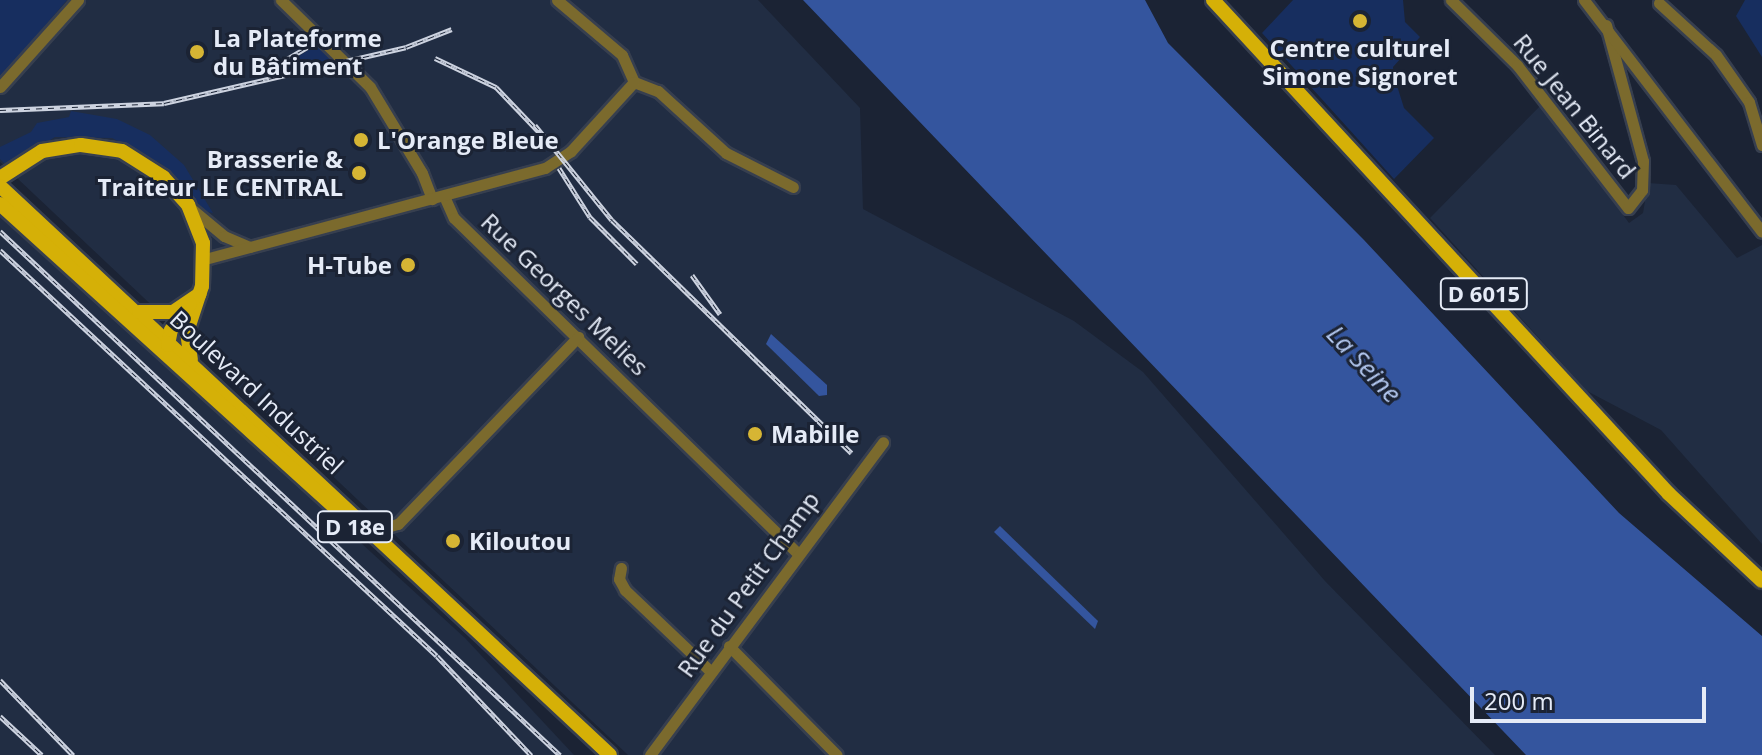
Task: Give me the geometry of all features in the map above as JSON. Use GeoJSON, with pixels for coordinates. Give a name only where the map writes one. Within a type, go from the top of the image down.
{"type":"FeatureCollection","features":[{"type":"Feature","properties":{"kind":"main road","name":"D 6015"},"geometry":{"type":"LineString","coordinates":[[1213,0],[1669,494],[1762,581]]}},
{"type":"Feature","properties":{"kind":"main road"},"geometry":{"type":"LineString","coordinates":[[0,178],[25,160],[66,146],[122,151],[163,177],[188,205],[201,232],[205,259],[187,332],[191,360]]}},
{"type":"Feature","properties":{"kind":"main road","name":"Boulevard Industriel"},"geometry":{"type":"LineString","coordinates":[[0,186],[139,312],[163,346],[191,360],[476,632]]}},
{"type":"Feature","properties":{"kind":"main road","name":"Boulevard Industriel"},"geometry":{"type":"LineString","coordinates":[[0,204],[163,346],[476,632]]}},
{"type":"Feature","properties":{"kind":"main road"},"geometry":{"type":"LineString","coordinates":[[139,312],[166,314],[196,297]]}},
{"type":"Feature","properties":{"kind":"main road"},"geometry":{"type":"LineString","coordinates":[[163,346],[196,297]]}},
{"type":"Feature","properties":{"kind":"main road"},"geometry":{"type":"LineString","coordinates":[[163,346],[187,332]]}},
{"type":"Feature","properties":{"kind":"main road","name":"D 18e"},"geometry":{"type":"LineString","coordinates":[[476,632],[599,755]]}},
{"type":"Feature","properties":{"kind":"main road","name":"D 18e"},"geometry":{"type":"LineString","coordinates":[[476,632],[610,755]]}},
{"type":"Feature","properties":{"kind":"street"},"geometry":{"type":"LineString","coordinates":[[0,87],[78,0]]}},
{"type":"Feature","properties":{"kind":"street","name":"Rue Georges Melies"},"geometry":{"type":"LineString","coordinates":[[281,0],[370,87],[438,198],[454,218],[797,553]]}},
{"type":"Feature","properties":{"kind":"street"},"geometry":{"type":"LineString","coordinates":[[557,0],[622,55],[634,82],[658,91],[726,153],[793,187]]}},
{"type":"Feature","properties":{"kind":"street","name":"Rue Jean Binard"},"geometry":{"type":"LineString","coordinates":[[1451,0],[1517,65],[1628,208],[1642,190],[1643,161],[1606,25]]}},
{"type":"Feature","properties":{"kind":"street"},"geometry":{"type":"LineString","coordinates":[[1587,1],[1762,232]]}},
{"type":"Feature","properties":{"kind":"street"},"geometry":{"type":"LineString","coordinates":[[1659,3],[1716,55],[1749,102],[1762,145]]}},
{"type":"Feature","properties":{"kind":"street"},"geometry":{"type":"LineString","coordinates":[[205,259],[438,198],[556,161],[634,82]]}},
{"type":"Feature","properties":{"kind":"street"},"geometry":{"type":"LineString","coordinates":[[188,205],[224,236],[250,247]]}},
{"type":"Feature","properties":{"kind":"street"},"geometry":{"type":"LineString","coordinates":[[373,531],[398,524],[578,337]]}},
{"type":"Feature","properties":{"kind":"street","name":"Rue du Petit Champ"},"geometry":{"type":"LineString","coordinates":[[650,755],[797,553],[883,442]]}},
{"type":"Feature","properties":{"kind":"street"},"geometry":{"type":"LineString","coordinates":[[621,568],[621,585],[711,672]]}},
{"type":"Feature","properties":{"kind":"street"},"geometry":{"type":"LineString","coordinates":[[729,646],[837,755]]}},
{"type":"Feature","properties":{"kind":"shaded area"},"geometry":{"type":"Polygon","coordinates":[[[0,0],[758,0],[860,108],[863,209],[1074,321],[1143,372],[1325,581],[1495,755],[628,755],[0,162],[0,0]]]}},
{"type":"Feature","properties":{"kind":"shaded area"},"geometry":{"type":"Polygon","coordinates":[[[0,0],[67,0],[0,79],[0,0]]]}},
{"type":"Feature","properties":{"kind":"shaded area"},"geometry":{"type":"Polygon","coordinates":[[[1293,0],[1403,0],[1405,22],[1420,37],[1393,67],[1394,76],[1404,108],[1434,138],[1394,179],[1262,33],[1293,0]]]}},
{"type":"Feature","properties":{"kind":"shaded area"},"geometry":{"type":"Polygon","coordinates":[[[1745,0],[1762,0],[1762,57],[1736,16],[1745,0]]]}},
{"type":"Feature","properties":{"kind":"shaded area"},"geometry":{"type":"Polygon","coordinates":[[[320,43],[336,58],[270,74],[320,43]]]}},
{"type":"Feature","properties":{"kind":"shaded area"},"geometry":{"type":"Polygon","coordinates":[[[1542,104],[1629,223],[1643,213],[1648,183],[1676,185],[1737,258],[1762,245],[1762,544],[1661,430],[1587,391],[1430,218],[1542,104]]]}},
{"type":"Feature","properties":{"kind":"shaded area"},"geometry":{"type":"Polygon","coordinates":[[[71,111],[117,119],[150,135],[184,165],[213,213],[203,211],[160,163],[112,138],[55,137],[7,166],[0,159],[0,147],[31,132],[37,123],[69,117],[71,111]]]}},
{"type":"Feature","properties":{"kind":"shaded area"},"geometry":{"type":"Polygon","coordinates":[[[0,213],[465,638],[574,755],[0,755],[0,213]]]}},
{"type":"Feature","properties":{"kind":"water","name":"La Seine"},"geometry":{"type":"Polygon","coordinates":[[[803,0],[1145,0],[1168,43],[1364,240],[1619,513],[1762,636],[1762,755],[1526,755],[803,0]]]}},
{"type":"Feature","properties":{"kind":"water"},"geometry":{"type":"Polygon","coordinates":[[[771,334],[827,385],[827,395],[819,396],[766,344],[771,334]]]}},
{"type":"Feature","properties":{"kind":"water"},"geometry":{"type":"Polygon","coordinates":[[[1000,526],[1098,621],[1095,629],[994,532],[1000,526]]]}},
{"type":"Feature","properties":{"kind":"railway"},"geometry":{"type":"LineString","coordinates":[[0,110],[164,103],[406,47],[452,29]]}},
{"type":"Feature","properties":{"kind":"railway"},"geometry":{"type":"LineString","coordinates":[[267,71],[314,43]]}},
{"type":"Feature","properties":{"kind":"railway"},"geometry":{"type":"LineString","coordinates":[[435,58],[496,87],[540,133]]}},
{"type":"Feature","properties":{"kind":"railway"},"geometry":{"type":"LineString","coordinates":[[535,125],[612,220],[852,453]]}},
{"type":"Feature","properties":{"kind":"railway"},"geometry":{"type":"LineString","coordinates":[[559,168],[590,217],[637,264]]}},
{"type":"Feature","properties":{"kind":"railway"},"geometry":{"type":"LineString","coordinates":[[0,231],[560,755]]}},
{"type":"Feature","properties":{"kind":"railway"},"geometry":{"type":"LineString","coordinates":[[0,250],[437,656],[531,755]]}},
{"type":"Feature","properties":{"kind":"railway"},"geometry":{"type":"LineString","coordinates":[[692,275],[720,314]]}},
{"type":"Feature","properties":{"kind":"railway"},"geometry":{"type":"LineString","coordinates":[[0,680],[73,755]]}},
{"type":"Feature","properties":{"kind":"railway"},"geometry":{"type":"LineString","coordinates":[[0,716],[42,755]]}},
{"type":"Feature","properties":{"kind":"place","name":"Centre culturel Simone Signoret"},"geometry":{"type":"Point","coordinates":[1360,21]}},
{"type":"Feature","properties":{"kind":"place","name":"La Plateforme du Bâtiment"},"geometry":{"type":"Point","coordinates":[197,52]}},
{"type":"Feature","properties":{"kind":"place","name":"L'Orange Bleue"},"geometry":{"type":"Point","coordinates":[361,140]}},
{"type":"Feature","properties":{"kind":"place","name":"Brasserie & Traiteur LE CENTRAL"},"geometry":{"type":"Point","coordinates":[359,173]}},
{"type":"Feature","properties":{"kind":"place","name":"H-Tube"},"geometry":{"type":"Point","coordinates":[408,265]}},
{"type":"Feature","properties":{"kind":"place","name":"Mabille"},"geometry":{"type":"Point","coordinates":[755,434]}},
{"type":"Feature","properties":{"kind":"place","name":"Kiloutou"},"geometry":{"type":"Point","coordinates":[453,541]}}]}
